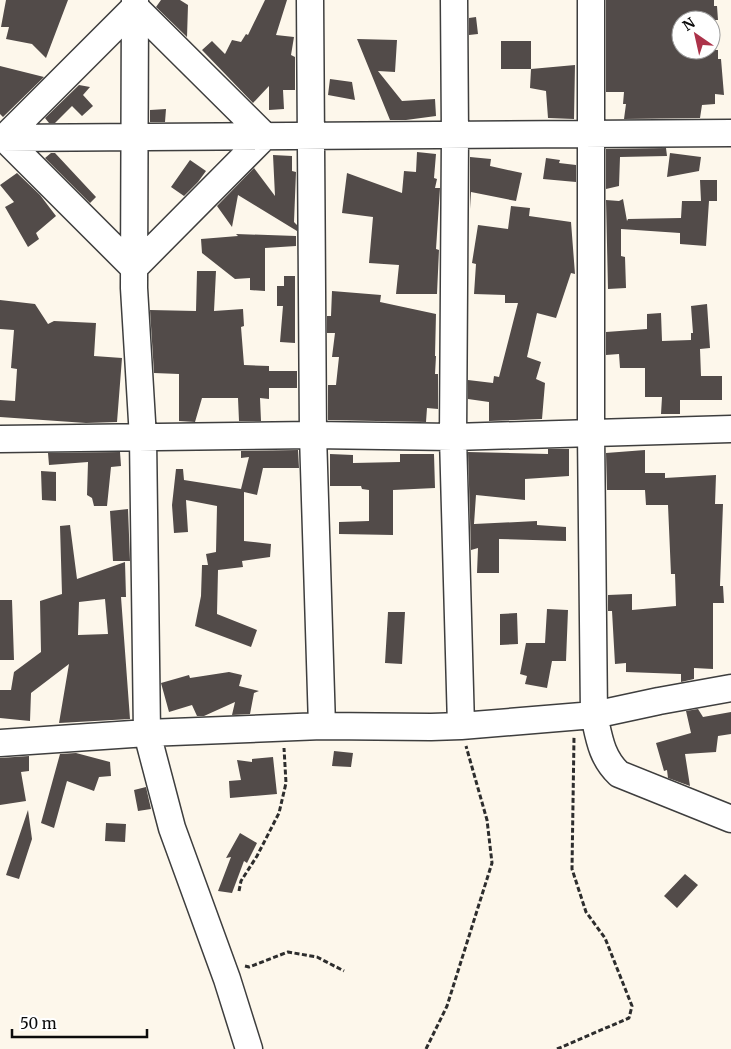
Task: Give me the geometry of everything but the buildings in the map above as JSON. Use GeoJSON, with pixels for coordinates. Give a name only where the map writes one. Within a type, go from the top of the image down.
{"type":"FeatureCollection","features":[{"type":"Feature","properties":{"kind":"street"},"geometry":{"type":"LineString","coordinates":[[310,0],[313,435],[322,726]]}},
{"type":"Feature","properties":{"kind":"street"},"geometry":{"type":"LineString","coordinates":[[454,0],[454,437],[461,726]]}},
{"type":"Feature","properties":{"kind":"street"},"geometry":{"type":"LineString","coordinates":[[591,0],[591,433],[584,716],[609,765],[618,774],[729,812]]}},
{"type":"Feature","properties":{"kind":"street"},"geometry":{"type":"LineString","coordinates":[[135,3],[265,136]]}},
{"type":"Feature","properties":{"kind":"street"},"geometry":{"type":"LineString","coordinates":[[135,3],[134,268],[143,438],[147,733],[172,828],[249,1049]]}},
{"type":"Feature","properties":{"kind":"street"},"geometry":{"type":"LineString","coordinates":[[2,138],[135,3]]}},
{"type":"Feature","properties":{"kind":"street"},"geometry":{"type":"LineString","coordinates":[[2,138],[731,133]]}},
{"type":"Feature","properties":{"kind":"street"},"geometry":{"type":"LineString","coordinates":[[134,268],[265,136]]}},
{"type":"Feature","properties":{"kind":"street"},"geometry":{"type":"LineString","coordinates":[[2,138],[134,268]]}},
{"type":"Feature","properties":{"kind":"street"},"geometry":{"type":"LineString","coordinates":[[0,439],[313,435],[454,437],[731,429]]}},
{"type":"Feature","properties":{"kind":"street"},"geometry":{"type":"LineString","coordinates":[[0,743],[147,733],[322,726],[431,728],[461,726],[584,716],[731,688]]}},
{"type":"Feature","properties":{"kind":"path"},"geometry":{"type":"LineString","coordinates":[[557,1049],[629,1018],[632,1006],[605,938],[586,912],[572,869],[584,716]]}},
{"type":"Feature","properties":{"kind":"path"},"geometry":{"type":"LineString","coordinates":[[426,1049],[447,1006],[492,863],[487,820],[461,726]]}},
{"type":"Feature","properties":{"kind":"path"},"geometry":{"type":"LineString","coordinates":[[239,891],[241,881],[257,856],[279,813],[286,783],[282,728]]}},
{"type":"Feature","properties":{"kind":"path"},"geometry":{"type":"LineString","coordinates":[[218,958],[250,967],[288,952],[318,957],[344,971]]}}]}
